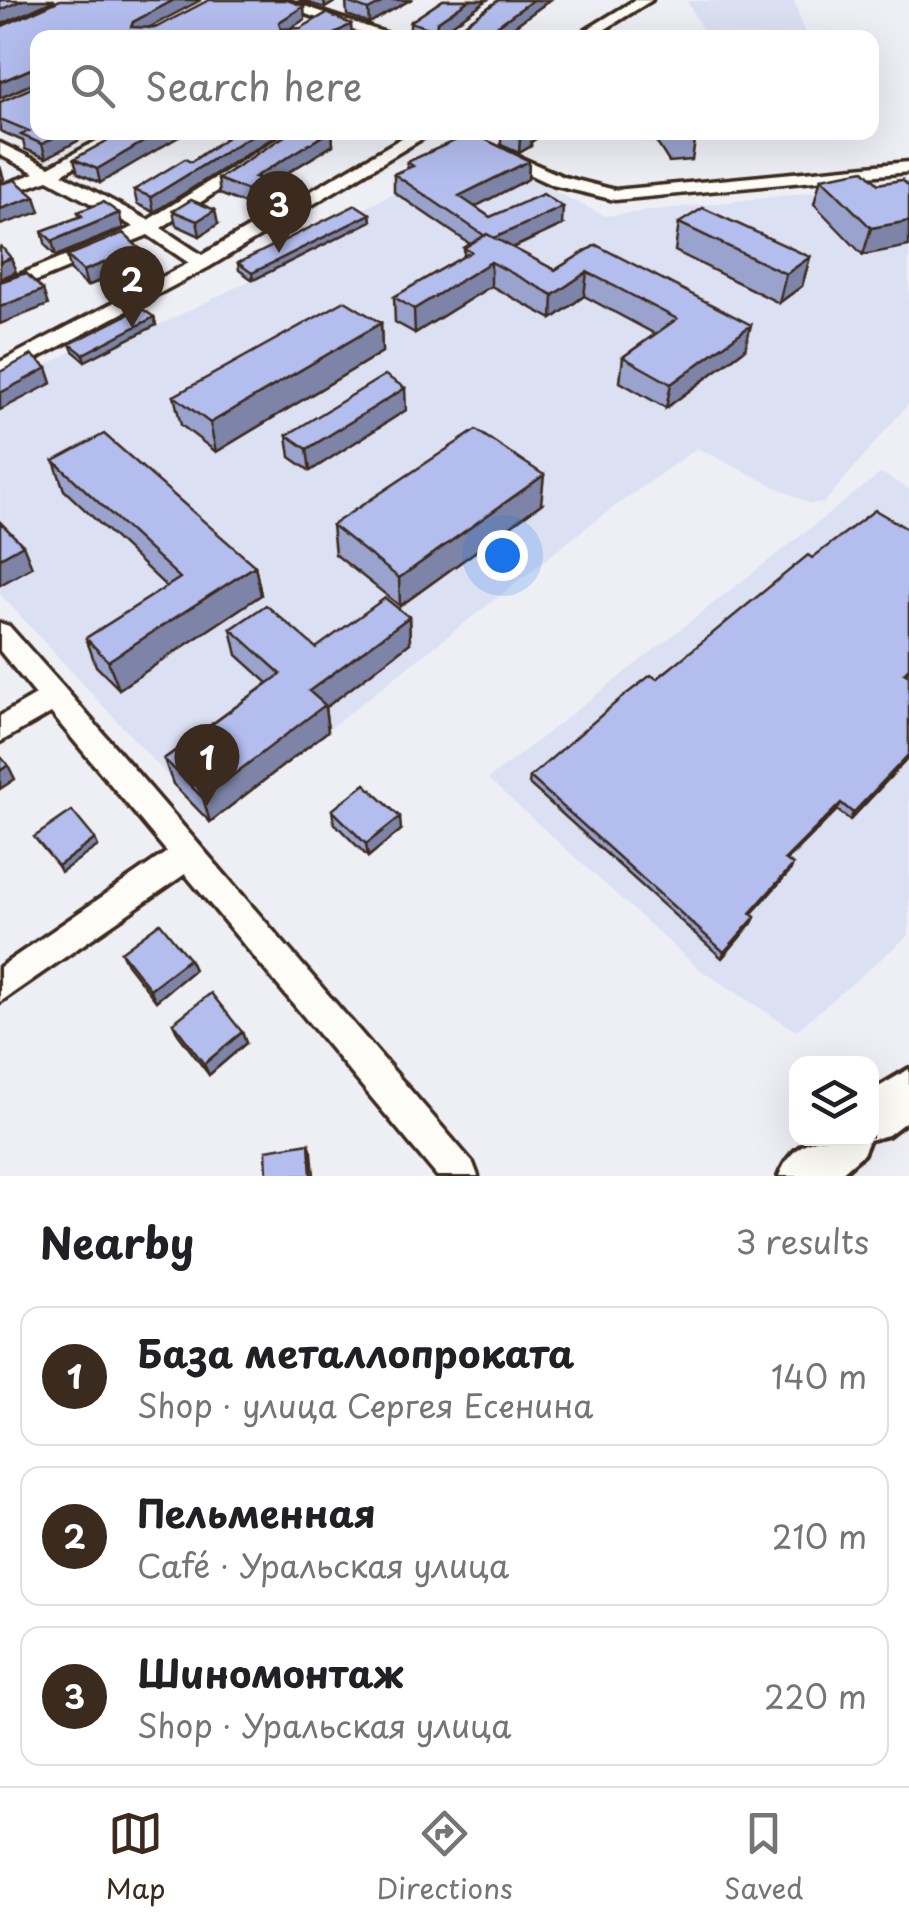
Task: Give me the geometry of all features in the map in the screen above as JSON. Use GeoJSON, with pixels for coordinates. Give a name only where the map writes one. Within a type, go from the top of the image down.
{"type":"FeatureCollection","features":[{"type":"Feature","properties":{"kind":"main road"},"geometry":{"type":"LineString","coordinates":[[879,1114],[909,1091]]}},
{"type":"Feature","properties":{"kind":"main road"},"geometry":{"type":"LineString","coordinates":[[802,1176],[838,1146]]}},
{"type":"Feature","properties":{"kind":"street"},"geometry":{"type":"LineString","coordinates":[[271,0],[370,30]]}},
{"type":"Feature","properties":{"kind":"street"},"geometry":{"type":"LineString","coordinates":[[594,30],[645,0]]}},
{"type":"Feature","properties":{"kind":"street"},"geometry":{"type":"LineString","coordinates":[[302,30],[342,8]]}},
{"type":"Feature","properties":{"kind":"street"},"geometry":{"type":"LineString","coordinates":[[0,192],[49,174],[111,140]]}},
{"type":"Feature","properties":{"kind":"street"},"geometry":{"type":"LineString","coordinates":[[0,290],[149,228],[287,140]]}},
{"type":"Feature","properties":{"kind":"street"},"geometry":{"type":"LineString","coordinates":[[0,371],[202,263],[410,140]]}},
{"type":"Feature","properties":{"kind":"street"},"geometry":{"type":"LineString","coordinates":[[465,140],[558,181],[615,195],[909,168]]}},
{"type":"Feature","properties":{"kind":"street"},"geometry":{"type":"LineString","coordinates":[[0,148],[149,228],[202,263]]}},
{"type":"Feature","properties":{"kind":"street"},"geometry":{"type":"LineString","coordinates":[[0,632],[460,1176]]}},
{"type":"Feature","properties":{"kind":"street"},"geometry":{"type":"LineString","coordinates":[[0,730],[55,697]]}},
{"type":"Feature","properties":{"kind":"street"},"geometry":{"type":"LineString","coordinates":[[0,986],[188,855]]}},
{"type":"Feature","properties":{"kind":"shaded area"},"geometry":{"type":"Polygon","coordinates":[[[794,0],[804,30],[702,30],[687,1],[794,0]]]}},
{"type":"Feature","properties":{"kind":"shaded area"},"geometry":{"type":"Polygon","coordinates":[[[472,151],[605,216],[909,181],[909,403],[824,503],[808,503],[697,448],[596,520],[210,822],[0,594],[0,410],[37,370],[73,351],[86,361],[369,222],[356,213],[472,151]]]}},
{"type":"Feature","properties":{"kind":"shaded area"},"geometry":{"type":"Polygon","coordinates":[[[881,473],[909,489],[909,935],[796,1031],[699,969],[488,779],[881,473]]]}},
{"type":"Feature","properties":{"kind":"building"},"geometry":{"type":"Polygon","coordinates":[[[0,0],[23,0],[0,10],[0,0]]]}},
{"type":"Feature","properties":{"kind":"building"},"geometry":{"type":"Polygon","coordinates":[[[60,0],[174,0],[133,22],[131,27],[155,28],[209,0],[287,0],[304,6],[279,22],[281,29],[301,28],[327,13],[351,24],[341,30],[30,30],[30,69],[0,82],[0,27],[60,0]]]}},
{"type":"Feature","properties":{"kind":"building"},"geometry":{"type":"Polygon","coordinates":[[[387,0],[368,10],[346,2],[387,0]]]}},
{"type":"Feature","properties":{"kind":"building"},"geometry":{"type":"Polygon","coordinates":[[[443,0],[469,0],[437,22],[436,27],[459,28],[499,0],[533,0],[491,30],[435,30],[410,22],[443,0]]]}},
{"type":"Feature","properties":{"kind":"building"},"geometry":{"type":"Polygon","coordinates":[[[30,89],[30,139],[21,135],[29,131],[0,119],[0,102],[30,89]]]}},
{"type":"Feature","properties":{"kind":"building"},"geometry":{"type":"Polygon","coordinates":[[[108,140],[146,140],[97,169],[74,159],[108,140]]]}},
{"type":"Feature","properties":{"kind":"building"},"geometry":{"type":"Polygon","coordinates":[[[223,140],[244,140],[151,197],[134,190],[185,159],[191,162],[223,140]]]}},
{"type":"Feature","properties":{"kind":"building"},"geometry":{"type":"Polygon","coordinates":[[[279,140],[316,140],[255,177],[262,179],[246,190],[218,179],[279,140]]]}},
{"type":"Feature","properties":{"kind":"building"},"geometry":{"type":"Polygon","coordinates":[[[456,140],[486,140],[529,161],[459,196],[490,217],[543,194],[563,207],[494,238],[485,236],[394,174],[413,166],[407,162],[456,140]]]}},
{"type":"Feature","properties":{"kind":"building"},"geometry":{"type":"Polygon","coordinates":[[[864,170],[878,184],[902,180],[909,186],[909,221],[871,228],[821,178],[864,170]]]}},
{"type":"Feature","properties":{"kind":"building"},"geometry":{"type":"Polygon","coordinates":[[[15,180],[35,197],[0,209],[0,184],[15,180]]]}},
{"type":"Feature","properties":{"kind":"building"},"geometry":{"type":"Polygon","coordinates":[[[191,200],[215,210],[197,221],[173,211],[191,200]]]}},
{"type":"Feature","properties":{"kind":"building"},"geometry":{"type":"Polygon","coordinates":[[[103,202],[119,213],[52,241],[42,231],[82,216],[78,212],[103,202]]]}},
{"type":"Feature","properties":{"kind":"building"},"geometry":{"type":"Polygon","coordinates":[[[356,205],[370,214],[252,273],[238,263],[356,205]]]}},
{"type":"Feature","properties":{"kind":"building"},"geometry":{"type":"Polygon","coordinates":[[[703,208],[810,257],[786,274],[679,223],[703,208]]]}},
{"type":"Feature","properties":{"kind":"building"},"geometry":{"type":"Polygon","coordinates":[[[123,233],[140,249],[83,271],[67,256],[123,233]]]}},
{"type":"Feature","properties":{"kind":"building"},"geometry":{"type":"Polygon","coordinates":[[[487,234],[555,270],[596,245],[751,325],[671,384],[623,357],[677,319],[587,272],[553,295],[491,262],[414,309],[394,297],[471,252],[464,248],[487,234]]]}},
{"type":"Feature","properties":{"kind":"building"},"geometry":{"type":"Polygon","coordinates":[[[0,247],[11,258],[0,262],[0,247]]]}},
{"type":"Feature","properties":{"kind":"building"},"geometry":{"type":"Polygon","coordinates":[[[26,273],[43,290],[0,307],[0,282],[26,273]]]}},
{"type":"Feature","properties":{"kind":"building"},"geometry":{"type":"Polygon","coordinates":[[[345,301],[381,323],[210,423],[174,396],[345,301]]]}},
{"type":"Feature","properties":{"kind":"building"},"geometry":{"type":"Polygon","coordinates":[[[141,308],[154,317],[83,354],[70,344],[141,308]]]}},
{"type":"Feature","properties":{"kind":"building"},"geometry":{"type":"Polygon","coordinates":[[[32,355],[47,368],[0,393],[0,372],[32,355]]]}},
{"type":"Feature","properties":{"kind":"building"},"geometry":{"type":"Polygon","coordinates":[[[385,375],[405,388],[307,449],[287,435],[385,375]]]}},
{"type":"Feature","properties":{"kind":"building"},"geometry":{"type":"Polygon","coordinates":[[[476,430],[544,475],[399,578],[332,525],[476,430]]]}},
{"type":"Feature","properties":{"kind":"building"},"geometry":{"type":"Polygon","coordinates":[[[104,434],[255,566],[108,661],[86,638],[180,578],[54,461],[104,434]]]}},
{"type":"Feature","properties":{"kind":"building"},"geometry":{"type":"Polygon","coordinates":[[[875,510],[909,530],[909,668],[904,673],[909,676],[909,754],[853,813],[841,803],[785,859],[793,865],[750,913],[755,917],[724,952],[530,777],[651,675],[657,679],[808,555],[812,558],[875,510]]]}},
{"type":"Feature","properties":{"kind":"building"},"geometry":{"type":"Polygon","coordinates":[[[0,522],[23,545],[0,558],[0,522]]]}},
{"type":"Feature","properties":{"kind":"building"},"geometry":{"type":"Polygon","coordinates":[[[385,598],[409,617],[309,691],[325,705],[203,798],[164,759],[281,674],[231,629],[266,605],[316,648],[385,598]]]}},
{"type":"Feature","properties":{"kind":"building"},"geometry":{"type":"Polygon","coordinates":[[[365,784],[400,817],[366,844],[332,810],[365,784]]]}},
{"type":"Feature","properties":{"kind":"building"},"geometry":{"type":"Polygon","coordinates":[[[72,811],[95,839],[58,866],[34,837],[72,811]]]}},
{"type":"Feature","properties":{"kind":"building"},"geometry":{"type":"Polygon","coordinates":[[[160,923],[189,959],[150,989],[121,952],[160,923]]]}},
{"type":"Feature","properties":{"kind":"building"},"geometry":{"type":"Polygon","coordinates":[[[211,993],[242,1032],[204,1064],[173,1023],[211,993]]]}},
{"type":"Feature","properties":{"kind":"building"},"geometry":{"type":"Polygon","coordinates":[[[309,1143],[311,1176],[267,1176],[266,1150],[309,1143]]]}},
{"type":"Feature","properties":{"kind":"place","name":"Шиномонтаж"},"geometry":{"type":"Point","coordinates":[279,253]}},
{"type":"Feature","properties":{"kind":"place","name":"Пельменная"},"geometry":{"type":"Point","coordinates":[132,328]}},
{"type":"Feature","properties":{"kind":"place","name":"База металлопроката"},"geometry":{"type":"Point","coordinates":[207,806]}}]}
